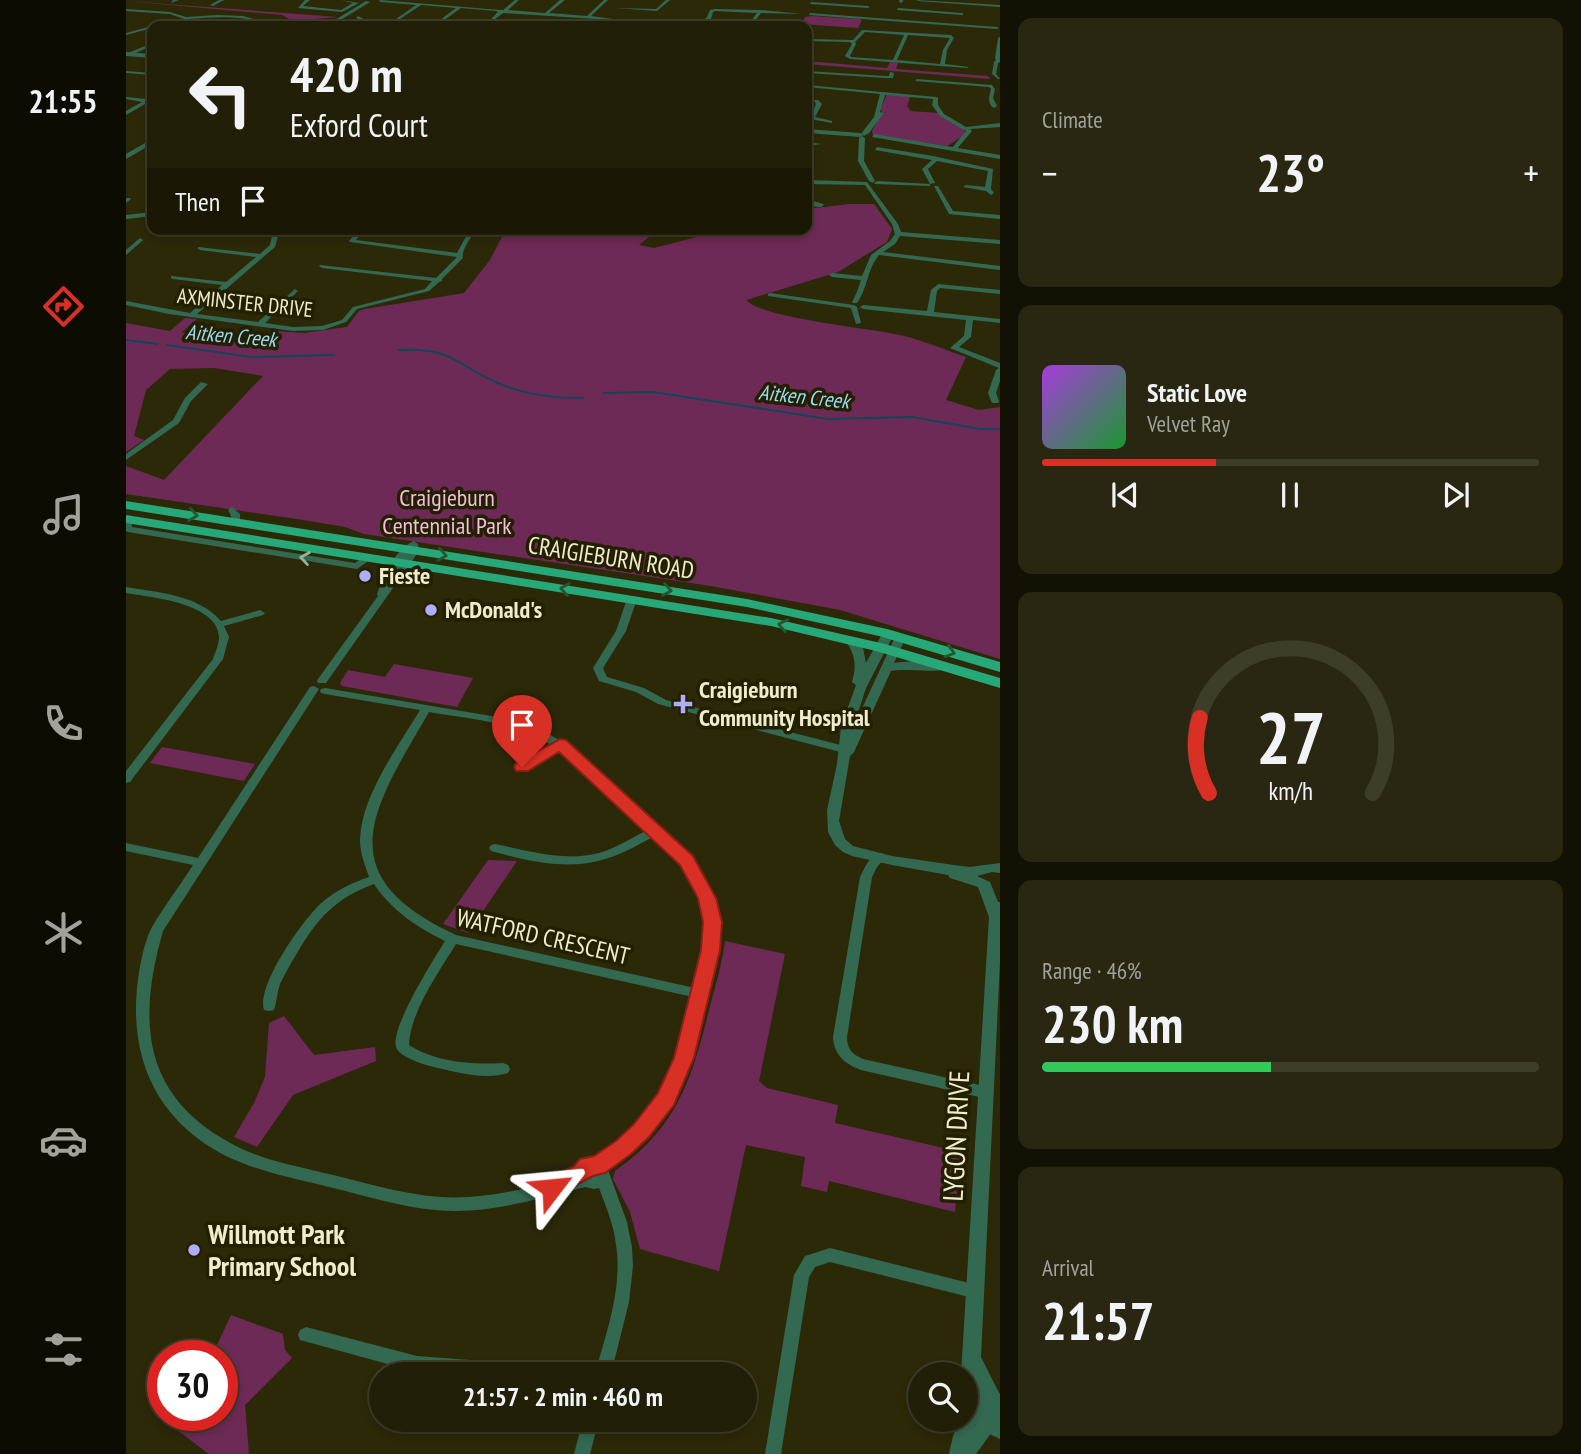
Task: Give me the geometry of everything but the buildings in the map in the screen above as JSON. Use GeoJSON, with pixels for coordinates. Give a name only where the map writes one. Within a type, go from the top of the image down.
{"type":"FeatureCollection","features":[{"type":"Feature","properties":{"kind":"main road","name":"CRAIGIEBURN ROAD"},"geometry":{"type":"LineString","coordinates":[[126,505],[235,516],[406,556],[632,599],[771,622],[850,639],[890,642],[1000,683]]}},
{"type":"Feature","properties":{"kind":"main road","name":"CRAIGIEBURN ROAD"},"geometry":{"type":"LineString","coordinates":[[126,519],[369,557],[406,556],[747,603],[890,642],[1000,667]]}},
{"type":"Feature","properties":{"kind":"street"},"geometry":{"type":"LineString","coordinates":[[212,5],[222,0]]}},
{"type":"Feature","properties":{"kind":"street"},"geometry":{"type":"LineString","coordinates":[[291,0],[306,1]]}},
{"type":"Feature","properties":{"kind":"street"},"geometry":{"type":"LineString","coordinates":[[306,1],[299,7],[338,11],[346,10],[357,3],[343,0]]}},
{"type":"Feature","properties":{"kind":"street"},"geometry":{"type":"LineString","coordinates":[[491,21],[515,0]]}},
{"type":"Feature","properties":{"kind":"street"},"geometry":{"type":"LineString","coordinates":[[545,14],[563,0]]}},
{"type":"Feature","properties":{"kind":"street"},"geometry":{"type":"LineString","coordinates":[[588,18],[606,0]]}},
{"type":"Feature","properties":{"kind":"street"},"geometry":{"type":"LineString","coordinates":[[336,21],[368,1],[614,20],[618,8],[625,0]]}},
{"type":"Feature","properties":{"kind":"street"},"geometry":{"type":"LineString","coordinates":[[618,8],[656,11],[668,0]]}},
{"type":"Feature","properties":{"kind":"street"},"geometry":{"type":"LineString","coordinates":[[918,0],[1000,6]]}},
{"type":"Feature","properties":{"kind":"street"},"geometry":{"type":"LineString","coordinates":[[346,21],[379,1]]}},
{"type":"Feature","properties":{"kind":"street"},"geometry":{"type":"LineString","coordinates":[[799,21],[812,1],[868,7]]}},
{"type":"Feature","properties":{"kind":"street"},"geometry":{"type":"LineString","coordinates":[[893,20],[902,1]]}},
{"type":"Feature","properties":{"kind":"street"},"geometry":{"type":"LineString","coordinates":[[358,19],[394,21],[420,4]]}},
{"type":"Feature","properties":{"kind":"street"},"geometry":{"type":"LineString","coordinates":[[709,5],[714,10],[999,28]]}},
{"type":"Feature","properties":{"kind":"street"},"geometry":{"type":"LineString","coordinates":[[441,21],[459,8]]}},
{"type":"Feature","properties":{"kind":"street"},"geometry":{"type":"LineString","coordinates":[[898,9],[962,14]]}},
{"type":"Feature","properties":{"kind":"street"},"geometry":{"type":"LineString","coordinates":[[126,10],[174,14],[186,18],[219,17],[245,21]]}},
{"type":"Feature","properties":{"kind":"street"},"geometry":{"type":"LineString","coordinates":[[704,21],[714,10]]}},
{"type":"Feature","properties":{"kind":"street"},"geometry":{"type":"LineString","coordinates":[[126,18],[142,11]]}},
{"type":"Feature","properties":{"kind":"street"},"geometry":{"type":"LineString","coordinates":[[753,21],[761,11]]}},
{"type":"Feature","properties":{"kind":"street"},"geometry":{"type":"LineString","coordinates":[[864,31],[862,29],[867,18]]}},
{"type":"Feature","properties":{"kind":"street"},"geometry":{"type":"LineString","coordinates":[[126,33],[147,28]]}},
{"type":"Feature","properties":{"kind":"street"},"geometry":{"type":"LineString","coordinates":[[812,40],[852,41],[864,31],[951,37],[942,65]]}},
{"type":"Feature","properties":{"kind":"street"},"geometry":{"type":"LineString","coordinates":[[894,62],[907,33]]}},
{"type":"Feature","properties":{"kind":"street"},"geometry":{"type":"LineString","coordinates":[[917,80],[990,86],[999,78],[993,75],[999,61],[997,58],[1000,38]]}},
{"type":"Feature","properties":{"kind":"street"},"geometry":{"type":"LineString","coordinates":[[852,41],[854,44],[848,57],[967,68]]}},
{"type":"Feature","properties":{"kind":"street"},"geometry":{"type":"LineString","coordinates":[[126,72],[147,74]]}},
{"type":"Feature","properties":{"kind":"street"},"geometry":{"type":"LineString","coordinates":[[126,77],[135,72]]}},
{"type":"Feature","properties":{"kind":"street"},"geometry":{"type":"LineString","coordinates":[[812,72],[887,80],[892,73]]}},
{"type":"Feature","properties":{"kind":"street"},"geometry":{"type":"LineString","coordinates":[[812,86],[934,97],[938,95],[943,83]]}},
{"type":"Feature","properties":{"kind":"street"},"geometry":{"type":"LineString","coordinates":[[990,86],[993,89],[991,98],[994,106]]}},
{"type":"Feature","properties":{"kind":"street"},"geometry":{"type":"LineString","coordinates":[[816,102],[826,87]]}},
{"type":"Feature","properties":{"kind":"street"},"geometry":{"type":"LineString","coordinates":[[884,93],[879,107],[881,113],[876,116],[867,137],[861,161],[898,232]]}},
{"type":"Feature","properties":{"kind":"street"},"geometry":{"type":"LineString","coordinates":[[934,97],[940,113],[967,128],[1000,125]]}},
{"type":"Feature","properties":{"kind":"street"},"geometry":{"type":"LineString","coordinates":[[126,99],[147,99]]}},
{"type":"Feature","properties":{"kind":"street"},"geometry":{"type":"LineString","coordinates":[[126,113],[147,101]]}},
{"type":"Feature","properties":{"kind":"street"},"geometry":{"type":"LineString","coordinates":[[812,102],[816,102]]}},
{"type":"Feature","properties":{"kind":"street"},"geometry":{"type":"LineString","coordinates":[[816,102],[819,104],[812,118],[830,122]]}},
{"type":"Feature","properties":{"kind":"street"},"geometry":{"type":"LineString","coordinates":[[946,161],[952,150],[969,133],[967,128]]}},
{"type":"Feature","properties":{"kind":"street"},"geometry":{"type":"LineString","coordinates":[[812,132],[890,139],[1000,157]]}},
{"type":"Feature","properties":{"kind":"street"},"geometry":{"type":"LineString","coordinates":[[126,151],[147,141]]}},
{"type":"Feature","properties":{"kind":"street"},"geometry":{"type":"LineString","coordinates":[[126,157],[147,142]]}},
{"type":"Feature","properties":{"kind":"street"},"geometry":{"type":"LineString","coordinates":[[812,144],[818,144]]}},
{"type":"Feature","properties":{"kind":"street"},"geometry":{"type":"LineString","coordinates":[[877,149],[996,171],[990,191],[965,187]]}},
{"type":"Feature","properties":{"kind":"street"},"geometry":{"type":"LineString","coordinates":[[934,159],[925,169],[932,185],[951,213],[1000,217]]}},
{"type":"Feature","properties":{"kind":"street"},"geometry":{"type":"LineString","coordinates":[[812,184],[870,182],[932,185]]}},
{"type":"Feature","properties":{"kind":"street"},"geometry":{"type":"LineString","coordinates":[[126,217],[147,215]]}},
{"type":"Feature","properties":{"kind":"street"},"geometry":{"type":"LineString","coordinates":[[898,232],[1000,242]]}},
{"type":"Feature","properties":{"kind":"street"},"geometry":{"type":"LineString","coordinates":[[858,323],[858,305],[871,260],[877,253],[891,246],[898,232]]}},
{"type":"Feature","properties":{"kind":"street"},"geometry":{"type":"LineString","coordinates":[[191,315],[262,256],[275,243],[272,235]]}},
{"type":"Feature","properties":{"kind":"street"},"geometry":{"type":"LineString","coordinates":[[357,235],[352,241],[459,255]]}},
{"type":"Feature","properties":{"kind":"street","name":"AXMINSTER DRIVE"},"geometry":{"type":"LineString","coordinates":[[126,303],[303,330],[332,326],[346,319],[355,308],[418,294],[440,280],[461,257],[459,255],[470,235]]}},
{"type":"Feature","properties":{"kind":"street"},"geometry":{"type":"LineString","coordinates":[[126,253],[140,240]]}},
{"type":"Feature","properties":{"kind":"street"},"geometry":{"type":"LineString","coordinates":[[200,248],[262,256]]}},
{"type":"Feature","properties":{"kind":"street"},"geometry":{"type":"LineString","coordinates":[[877,253],[1000,268]]}},
{"type":"Feature","properties":{"kind":"street"},"geometry":{"type":"LineString","coordinates":[[322,266],[440,280]]}},
{"type":"Feature","properties":{"kind":"street"},"geometry":{"type":"LineString","coordinates":[[832,275],[866,278]]}},
{"type":"Feature","properties":{"kind":"street"},"geometry":{"type":"LineString","coordinates":[[173,277],[228,284]]}},
{"type":"Feature","properties":{"kind":"street"},"geometry":{"type":"LineString","coordinates":[[930,313],[937,284],[1000,292]]}},
{"type":"Feature","properties":{"kind":"street"},"geometry":{"type":"LineString","coordinates":[[260,324],[291,290],[305,292]]}},
{"type":"Feature","properties":{"kind":"street"},"geometry":{"type":"LineString","coordinates":[[770,295],[786,294],[836,303],[1000,321]]}},
{"type":"Feature","properties":{"kind":"street"},"geometry":{"type":"LineString","coordinates":[[970,317],[967,337],[954,348],[1000,368],[992,393],[995,401]]}},
{"type":"Feature","properties":{"kind":"street"},"geometry":{"type":"LineString","coordinates":[[126,458],[176,421],[188,400],[204,384]]}},
{"type":"Feature","properties":{"kind":"street"},"geometry":{"type":"LineString","coordinates":[[324,687],[514,724],[540,733],[560,744],[657,830],[695,872],[710,908],[712,943],[684,1058],[656,1114],[594,1176],[503,1201],[429,1203],[385,1195],[243,1156],[208,1139],[167,1104],[130,1041],[133,998],[143,957],[157,930],[307,703],[324,687],[406,556]]}},
{"type":"Feature","properties":{"kind":"street"},"geometry":{"type":"LineString","coordinates":[[126,590],[194,605],[213,616],[220,624],[224,642],[218,659],[126,779]]}},
{"type":"Feature","properties":{"kind":"street"},"geometry":{"type":"LineString","coordinates":[[632,599],[621,631],[598,668],[603,679],[640,690],[662,702],[843,756]]}},
{"type":"Feature","properties":{"kind":"street"},"geometry":{"type":"LineString","coordinates":[[220,624],[260,613]]}},
{"type":"Feature","properties":{"kind":"street"},"geometry":{"type":"LineString","coordinates":[[850,639],[860,656],[861,670],[848,723],[835,802],[834,829],[843,846],[859,853],[939,868],[987,883],[989,867],[1000,868]]}},
{"type":"Feature","properties":{"kind":"street"},"geometry":{"type":"LineString","coordinates":[[843,756],[886,667],[890,642]]}},
{"type":"Feature","properties":{"kind":"street"},"geometry":{"type":"LineString","coordinates":[[848,723],[890,642]]}},
{"type":"Feature","properties":{"kind":"street"},"geometry":{"type":"LineString","coordinates":[[886,667],[922,665],[968,673]]}},
{"type":"Feature","properties":{"kind":"street","name":"WATFORD CRESCENT"},"geometry":{"type":"LineString","coordinates":[[427,707],[376,799],[369,819],[366,853],[376,879],[392,902],[427,928],[453,939],[700,994]]}},
{"type":"Feature","properties":{"kind":"street"},"geometry":{"type":"LineString","coordinates":[[522,767],[560,744]]}},
{"type":"Feature","properties":{"kind":"street"},"geometry":{"type":"LineString","coordinates":[[495,848],[546,858],[581,860],[604,856],[657,830]]}},
{"type":"Feature","properties":{"kind":"street"},"geometry":{"type":"LineString","coordinates":[[126,847],[202,863]]}},
{"type":"Feature","properties":{"kind":"street"},"geometry":{"type":"LineString","coordinates":[[859,853],[866,877]]}},
{"type":"Feature","properties":{"kind":"street"},"geometry":{"type":"LineString","coordinates":[[880,857],[872,864],[866,877],[840,1037],[842,1051],[860,1065],[984,1092]]}},
{"type":"Feature","properties":{"kind":"street"},"geometry":{"type":"LineString","coordinates":[[269,1006],[274,984],[302,932],[317,911],[340,893],[376,879]]}},
{"type":"Feature","properties":{"kind":"street","name":"LYGON DRIVE"},"geometry":{"type":"LineString","coordinates":[[971,1362],[984,1092],[998,912],[987,883]]}},
{"type":"Feature","properties":{"kind":"street"},"geometry":{"type":"LineString","coordinates":[[453,939],[419,998],[402,1035],[402,1047],[416,1055],[471,1068],[503,1069]]}},
{"type":"Feature","properties":{"kind":"street"},"geometry":{"type":"LineString","coordinates":[[594,1176],[621,1227],[625,1251],[626,1280],[606,1362]]}},
{"type":"Feature","properties":{"kind":"street"},"geometry":{"type":"LineString","coordinates":[[773,1454],[802,1275],[810,1261],[823,1256],[837,1256],[973,1291]]}},
{"type":"Feature","properties":{"kind":"street"},"geometry":{"type":"LineString","coordinates":[[306,1335],[409,1362]]}},
{"type":"Feature","properties":{"kind":"street"},"geometry":{"type":"LineString","coordinates":[[971,1358],[996,1412]]}},
{"type":"Feature","properties":{"kind":"street"},"geometry":{"type":"LineString","coordinates":[[978,1409],[996,1412]]}},
{"type":"Feature","properties":{"kind":"street"},"geometry":{"type":"LineString","coordinates":[[967,1454],[996,1412]]}},
{"type":"Feature","properties":{"kind":"street"},"geometry":{"type":"LineString","coordinates":[[582,1454],[588,1432]]}},
{"type":"Feature","properties":{"kind":"street"},"geometry":{"type":"LineString","coordinates":[[957,1454],[962,1432]]}},
{"type":"Feature","properties":{"kind":"green space"},"geometry":{"type":"Polygon","coordinates":[[[126,1],[338,17],[293,21],[282,15],[126,1]]]}},
{"type":"Feature","properties":{"kind":"green space"},"geometry":{"type":"Polygon","coordinates":[[[805,17],[862,20],[858,28],[812,25],[812,21],[803,21],[805,17]]]}},
{"type":"Feature","properties":{"kind":"green space"},"geometry":{"type":"Polygon","coordinates":[[[812,61],[887,68],[890,62],[898,63],[896,69],[988,76],[990,79],[812,64],[812,61]]]}},
{"type":"Feature","properties":{"kind":"green space"},"geometry":{"type":"Polygon","coordinates":[[[887,94],[911,95],[907,106],[911,111],[938,113],[964,128],[965,135],[947,146],[873,135],[872,131],[882,113],[881,108],[887,94]]]}},
{"type":"Feature","properties":{"kind":"green space","name":"Craigieburn Centennial Park"},"geometry":{"type":"Polygon","coordinates":[[[874,204],[892,229],[887,242],[838,272],[746,300],[774,313],[904,336],[966,357],[946,400],[979,410],[1000,407],[1000,659],[840,610],[711,586],[364,534],[345,527],[126,494],[126,466],[164,480],[263,376],[214,368],[170,369],[146,390],[134,436],[144,440],[126,452],[126,323],[170,331],[185,318],[197,319],[182,332],[206,339],[263,345],[277,331],[304,333],[347,327],[359,311],[365,309],[464,293],[490,260],[503,235],[652,235],[639,245],[654,248],[705,235],[812,235],[812,208],[874,204]]]}},
{"type":"Feature","properties":{"kind":"green space"},"geometry":{"type":"Polygon","coordinates":[[[394,664],[473,678],[457,707],[342,686],[340,683],[348,670],[385,677],[394,664]]]}},
{"type":"Feature","properties":{"kind":"green space"},"geometry":{"type":"Polygon","coordinates":[[[162,747],[255,764],[244,781],[150,763],[162,747]]]}},
{"type":"Feature","properties":{"kind":"green space"},"geometry":{"type":"Polygon","coordinates":[[[488,860],[517,861],[468,933],[443,924],[488,860]]]}},
{"type":"Feature","properties":{"kind":"green space"},"geometry":{"type":"Polygon","coordinates":[[[725,941],[785,954],[759,1081],[767,1088],[838,1105],[835,1123],[961,1152],[955,1212],[829,1181],[827,1192],[801,1186],[805,1157],[746,1145],[719,1271],[640,1249],[630,1212],[613,1179],[615,1171],[652,1138],[678,1103],[702,1039],[725,941]]]}},
{"type":"Feature","properties":{"kind":"green space"},"geometry":{"type":"Polygon","coordinates":[[[284,1016],[314,1055],[375,1047],[376,1061],[293,1095],[257,1147],[234,1137],[254,1103],[265,1077],[269,1023],[284,1016]]]}},
{"type":"Feature","properties":{"kind":"green space"},"geometry":{"type":"Polygon","coordinates":[[[231,1315],[283,1334],[285,1350],[292,1358],[245,1405],[249,1454],[209,1454],[178,1431],[238,1431],[238,1340],[219,1340],[231,1315]]]}},
{"type":"Feature","properties":{"kind":"waterway","name":"Aitken Creek"},"geometry":{"type":"LineString","coordinates":[[126,340],[157,344]]}},
{"type":"Feature","properties":{"kind":"waterway","name":"Aitken Creek"},"geometry":{"type":"LineString","coordinates":[[167,345],[251,357],[334,355]]}},
{"type":"Feature","properties":{"kind":"waterway","name":"Aitken Creek"},"geometry":{"type":"LineString","coordinates":[[399,350],[442,354],[498,383],[529,393],[583,398]]}},
{"type":"Feature","properties":{"kind":"waterway","name":"Aitken Creek"},"geometry":{"type":"LineString","coordinates":[[604,393],[653,392],[828,419],[912,417],[980,429],[1000,429]]}},
{"type":"Feature","properties":{"kind":"place","name":"Fieste"},"geometry":{"type":"Point","coordinates":[365,576]}},
{"type":"Feature","properties":{"kind":"place","name":"McDonald's"},"geometry":{"type":"Point","coordinates":[431,610]}},
{"type":"Feature","properties":{"kind":"place","name":"Craigieburn Community Hospital"},"geometry":{"type":"Point","coordinates":[683,704]}},
{"type":"Feature","properties":{"kind":"place","name":"Willmott Park Primary School"},"geometry":{"type":"Point","coordinates":[194,1250]}},
{"type":"Feature","properties":{"kind":"route"},"geometry":{"type":"LineString","coordinates":[[522,767],[560,744],[676,848],[701,884],[712,922],[711,950],[684,1058],[667,1098],[642,1131],[623,1148],[597,1166],[588,1166],[552,1188]]}}]}
